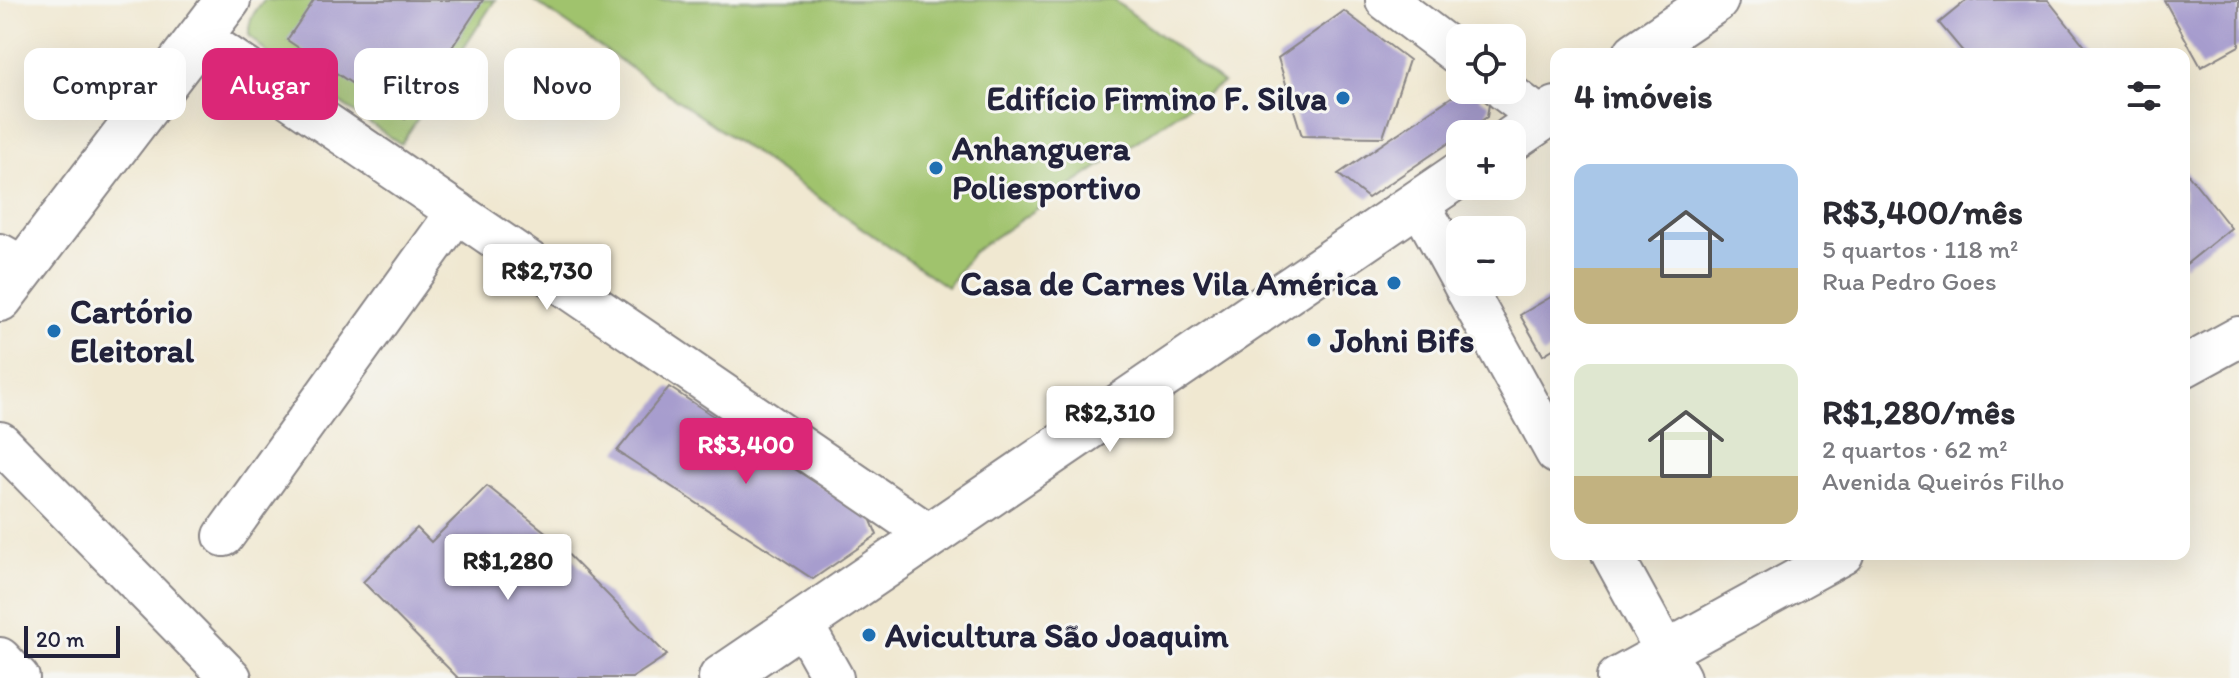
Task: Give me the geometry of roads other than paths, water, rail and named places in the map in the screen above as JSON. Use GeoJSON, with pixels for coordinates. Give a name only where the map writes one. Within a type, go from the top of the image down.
{"type":"FeatureCollection","features":[{"type":"Feature","properties":{"kind":"main road"},"geometry":{"type":"LineString","coordinates":[[8,274],[228,0]]}},
{"type":"Feature","properties":{"kind":"main road"},"geometry":{"type":"LineString","coordinates":[[1645,48],[1716,0]]}},
{"type":"Feature","properties":{"kind":"main road"},"geometry":{"type":"LineString","coordinates":[[721,678],[1446,184]]}},
{"type":"Feature","properties":{"kind":"street"},"geometry":{"type":"LineString","coordinates":[[1386,0],[1446,45]]}},
{"type":"Feature","properties":{"kind":"street"},"geometry":{"type":"LineString","coordinates":[[200,37],[930,535]]}},
{"type":"Feature","properties":{"kind":"street"},"geometry":{"type":"LineString","coordinates":[[1518,104],[1536,122]]}},
{"type":"Feature","properties":{"kind":"street"},"geometry":{"type":"LineString","coordinates":[[1419,203],[1446,252]]}},
{"type":"Feature","properties":{"kind":"street"},"geometry":{"type":"LineString","coordinates":[[224,536],[457,212]]}},
{"type":"Feature","properties":{"kind":"street"},"geometry":{"type":"LineString","coordinates":[[1470,296],[1550,442]]}},
{"type":"Feature","properties":{"kind":"street"},"geometry":{"type":"LineString","coordinates":[[2190,364],[2239,337]]}},
{"type":"Feature","properties":{"kind":"street"},"geometry":{"type":"LineString","coordinates":[[0,442],[231,678]]}},
{"type":"Feature","properties":{"kind":"street"},"geometry":{"type":"LineString","coordinates":[[1615,560],[1672,665]]}},
{"type":"Feature","properties":{"kind":"street"},"geometry":{"type":"LineString","coordinates":[[1617,678],[1672,665],[1834,560]]}},
{"type":"Feature","properties":{"kind":"street"},"geometry":{"type":"LineString","coordinates":[[802,623],[833,678]]}},
{"type":"Feature","properties":{"kind":"street"},"geometry":{"type":"LineString","coordinates":[[0,658],[19,678]]}},
{"type":"Feature","properties":{"kind":"place","name":"Edifício Firmino F. Silva"},"geometry":{"type":"Point","coordinates":[1343,98]}},
{"type":"Feature","properties":{"kind":"place","name":"Anhanguera Poliesportivo"},"geometry":{"type":"Point","coordinates":[936,168]}},
{"type":"Feature","properties":{"kind":"place","name":"Casa de Carnes Vila América"},"geometry":{"type":"Point","coordinates":[1394,283]}},
{"type":"Feature","properties":{"kind":"place","name":"Cartório Eleitoral"},"geometry":{"type":"Point","coordinates":[54,331]}},
{"type":"Feature","properties":{"kind":"place","name":"Johni Bifs"},"geometry":{"type":"Point","coordinates":[1314,340]}},
{"type":"Feature","properties":{"kind":"place","name":"Avicultura São Joaquim"},"geometry":{"type":"Point","coordinates":[869,635]}}]}
